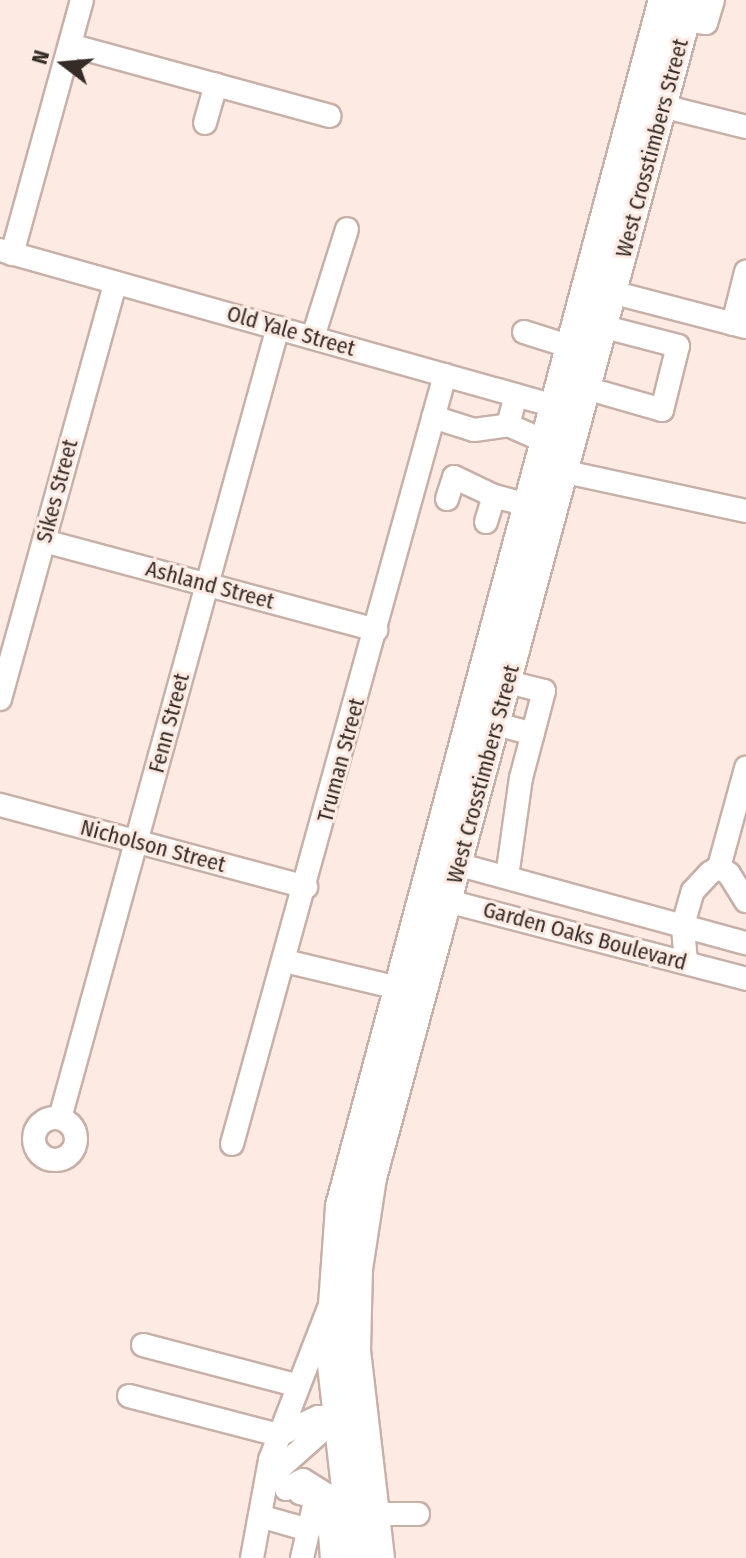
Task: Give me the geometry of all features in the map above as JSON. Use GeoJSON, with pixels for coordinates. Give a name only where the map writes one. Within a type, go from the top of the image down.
{"type":"FeatureCollection","features":[{"type":"Feature","properties":{"kind":"main road","name":"West Crosstimbers Street"},"geometry":{"type":"LineString","coordinates":[[354,1558],[334,1420],[330,1305],[404,997],[566,472],[586,351],[650,103],[663,0]]}},
{"type":"Feature","properties":{"kind":"main road","name":"West Crosstimbers Street"},"geometry":{"type":"LineString","coordinates":[[650,103],[688,11]]}},
{"type":"Feature","properties":{"kind":"main road","name":"West Crosstimbers Street"},"geometry":{"type":"LineString","coordinates":[[586,351],[605,327],[603,289]]}},
{"type":"Feature","properties":{"kind":"main road","name":"West Crosstimbers Street"},"geometry":{"type":"LineString","coordinates":[[446,860],[496,724],[532,506],[549,443],[577,403]]}},
{"type":"Feature","properties":{"kind":"main road","name":"West Crosstimbers Street"},"geometry":{"type":"LineString","coordinates":[[352,1212],[363,1417],[380,1558]]}},
{"type":"Feature","properties":{"kind":"street"},"geometry":{"type":"LineString","coordinates":[[6,252],[82,0]]}},
{"type":"Feature","properties":{"kind":"street"},"geometry":{"type":"LineString","coordinates":[[688,11],[706,23],[713,0]]}},
{"type":"Feature","properties":{"kind":"street"},"geometry":{"type":"LineString","coordinates":[[70,45],[329,116]]}},
{"type":"Feature","properties":{"kind":"street"},"geometry":{"type":"LineString","coordinates":[[205,123],[216,85]]}},
{"type":"Feature","properties":{"kind":"street"},"geometry":{"type":"LineString","coordinates":[[650,103],[746,127]]}},
{"type":"Feature","properties":{"kind":"street"},"geometry":{"type":"LineString","coordinates":[[313,337],[347,229]]}},
{"type":"Feature","properties":{"kind":"street","name":"Old Yale Street"},"geometry":{"type":"LineString","coordinates":[[6,252],[516,395],[662,410],[678,346],[605,327]]}},
{"type":"Feature","properties":{"kind":"street"},"geometry":{"type":"LineString","coordinates":[[603,289],[740,326],[740,296],[746,272]]}},
{"type":"Feature","properties":{"kind":"street","name":"Sikes Street"},"geometry":{"type":"LineString","coordinates":[[0,699],[115,283]]}},
{"type":"Feature","properties":{"kind":"street","name":"Fenn Street"},"geometry":{"type":"LineString","coordinates":[[60,1118],[278,327]]}},
{"type":"Feature","properties":{"kind":"street"},"geometry":{"type":"LineString","coordinates":[[524,332],[586,351]]}},
{"type":"Feature","properties":{"kind":"street","name":"Truman Street"},"geometry":{"type":"LineString","coordinates":[[232,1144],[306,887],[445,375]]}},
{"type":"Feature","properties":{"kind":"street"},"geometry":{"type":"LineString","coordinates":[[508,425],[516,395]]}},
{"type":"Feature","properties":{"kind":"street"},"geometry":{"type":"LineString","coordinates":[[433,417],[474,430],[508,425],[549,443]]}},
{"type":"Feature","properties":{"kind":"street"},"geometry":{"type":"LineString","coordinates":[[566,472],[746,511]]}},
{"type":"Feature","properties":{"kind":"street"},"geometry":{"type":"LineString","coordinates":[[447,499],[454,477],[494,496],[532,506]]}},
{"type":"Feature","properties":{"kind":"street"},"geometry":{"type":"LineString","coordinates":[[486,522],[494,496]]}},
{"type":"Feature","properties":{"kind":"street","name":"Ashland Street"},"geometry":{"type":"LineString","coordinates":[[44,541],[376,630]]}},
{"type":"Feature","properties":{"kind":"street"},"geometry":{"type":"LineString","coordinates":[[505,663],[544,691],[507,877]]}},
{"type":"Feature","properties":{"kind":"street"},"geometry":{"type":"LineString","coordinates":[[496,724],[533,734]]}},
{"type":"Feature","properties":{"kind":"street"},"geometry":{"type":"LineString","coordinates":[[686,962],[683,925],[693,891],[719,867],[746,768]]}},
{"type":"Feature","properties":{"kind":"street","name":"Nicholson Street"},"geometry":{"type":"LineString","coordinates":[[0,805],[306,887]]}},
{"type":"Feature","properties":{"kind":"street","name":"Garden Oaks Boulevard"},"geometry":{"type":"LineString","coordinates":[[446,860],[746,943]]}},
{"type":"Feature","properties":{"kind":"street"},"geometry":{"type":"LineString","coordinates":[[719,867],[746,901]]}},
{"type":"Feature","properties":{"kind":"street","name":"Garden Oaks Boulevard"},"geometry":{"type":"LineString","coordinates":[[436,898],[746,979]]}},
{"type":"Feature","properties":{"kind":"street"},"geometry":{"type":"LineString","coordinates":[[285,961],[404,997]]}},
{"type":"Feature","properties":{"kind":"street"},"geometry":{"type":"LineString","coordinates":[[257,1557],[263,1517],[276,1482],[279,1435],[295,1385],[330,1305]]}},
{"type":"Feature","properties":{"kind":"street"},"geometry":{"type":"LineString","coordinates":[[143,1345],[295,1385]]}},
{"type":"Feature","properties":{"kind":"street"},"geometry":{"type":"LineString","coordinates":[[129,1396],[279,1435],[318,1417],[334,1420],[363,1417]]}},
{"type":"Feature","properties":{"kind":"street"},"geometry":{"type":"LineString","coordinates":[[276,1482],[334,1420]]}},
{"type":"Feature","properties":{"kind":"street"},"geometry":{"type":"LineString","coordinates":[[276,1482],[303,1480],[327,1495],[332,1558]]}},
{"type":"Feature","properties":{"kind":"street"},"geometry":{"type":"LineString","coordinates":[[276,1482],[316,1497],[302,1558]]}},
{"type":"Feature","properties":{"kind":"street"},"geometry":{"type":"LineString","coordinates":[[375,1514],[418,1514]]}},
{"type":"Feature","properties":{"kind":"street"},"geometry":{"type":"LineString","coordinates":[[263,1517],[309,1530]]}}]}
